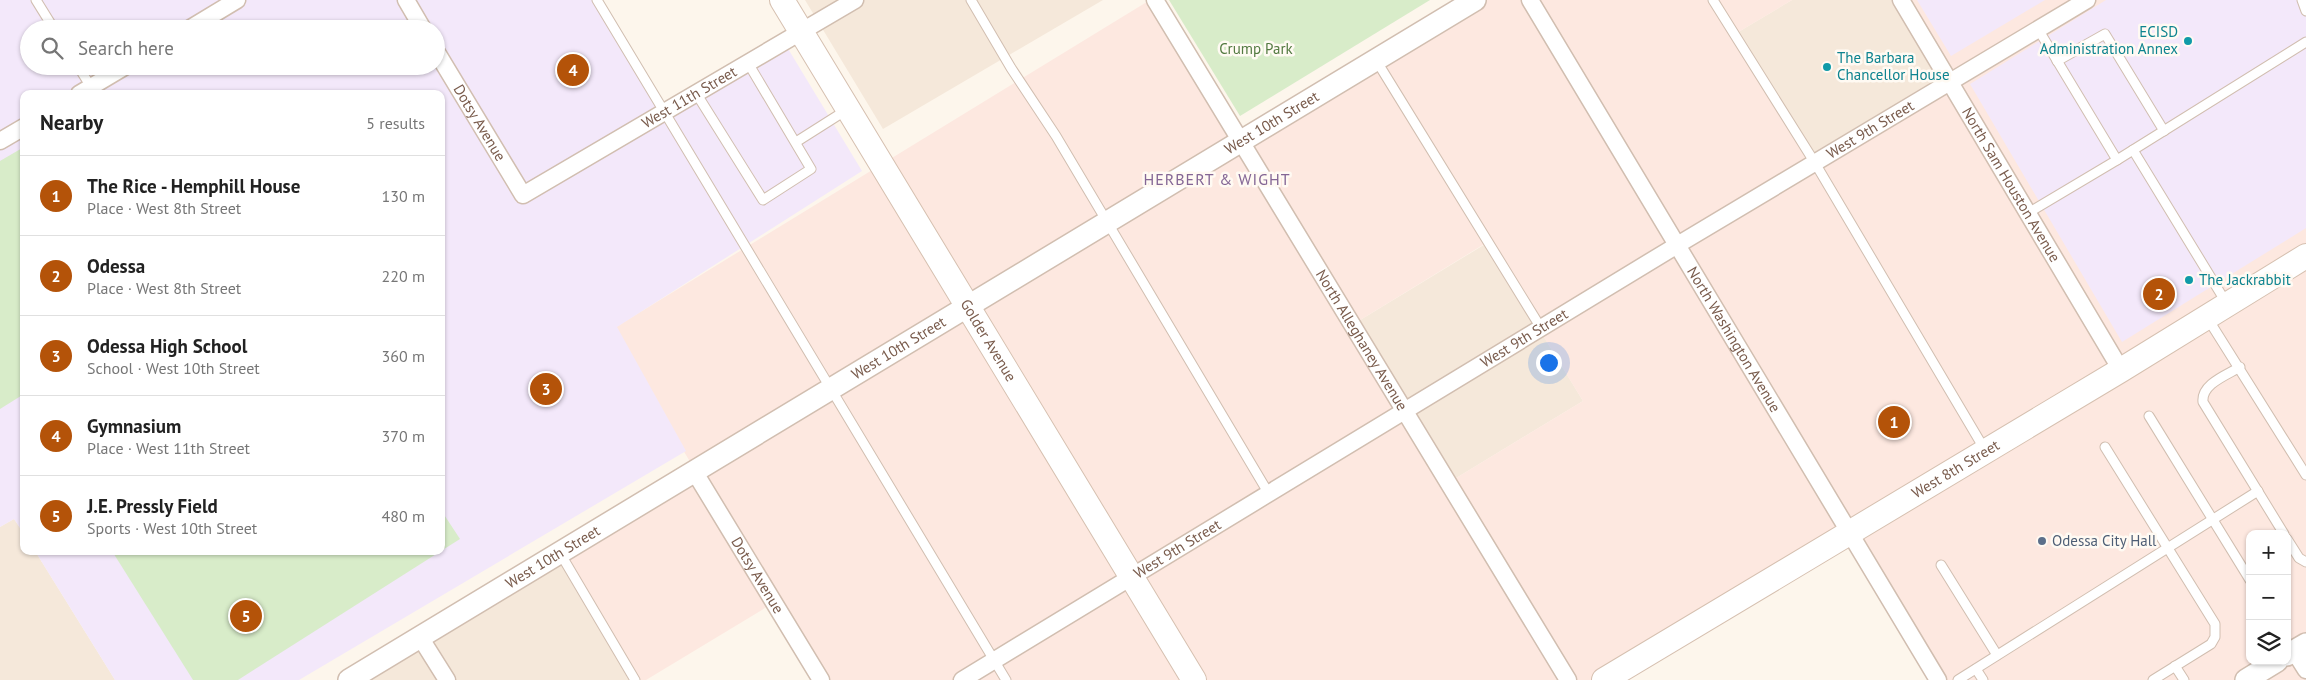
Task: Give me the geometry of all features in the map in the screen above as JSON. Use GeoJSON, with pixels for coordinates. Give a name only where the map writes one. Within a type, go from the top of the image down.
{"type":"FeatureCollection","features":[{"type":"Feature","properties":{"kind":"main road","name":"Golder Avenue"},"geometry":{"type":"LineString","coordinates":[[782,0],[1194,680]]}},
{"type":"Feature","properties":{"kind":"main road","name":"West 8th Street"},"geometry":{"type":"LineString","coordinates":[[1604,680],[2306,256]]}},
{"type":"Feature","properties":{"kind":"street"},"geometry":{"type":"LineString","coordinates":[[204,20],[237,0]]}},
{"type":"Feature","properties":{"kind":"street"},"geometry":{"type":"LineString","coordinates":[[406,0],[418,20]]}},
{"type":"Feature","properties":{"kind":"street","name":"West 11th Street"},"geometry":{"type":"LineString","coordinates":[[523,195],[854,0]]}},
{"type":"Feature","properties":{"kind":"street","name":"North Alleghaney Avenue"},"geometry":{"type":"LineString","coordinates":[[1155,0],[1568,680]]}},
{"type":"Feature","properties":{"kind":"street","name":"West 10th Street"},"geometry":{"type":"LineString","coordinates":[[349,680],[1475,0]]}},
{"type":"Feature","properties":{"kind":"street","name":"North Washington Avenue"},"geometry":{"type":"LineString","coordinates":[[1530,0],[1679,244],[1938,680]]}},
{"type":"Feature","properties":{"kind":"street","name":"North Sam Houston Avenue"},"geometry":{"type":"LineString","coordinates":[[1901,0],[2120,370]]}},
{"type":"Feature","properties":{"kind":"street","name":"West 9th Street"},"geometry":{"type":"LineString","coordinates":[[962,680],[1679,244],[2087,0]]}},
{"type":"Feature","properties":{"kind":"street","name":"Dotsy Avenue"},"geometry":{"type":"LineString","coordinates":[[445,66],[523,195]]}},
{"type":"Feature","properties":{"kind":"street"},"geometry":{"type":"LineString","coordinates":[[85,90],[111,75]]}},
{"type":"Feature","properties":{"kind":"street"},"geometry":{"type":"LineString","coordinates":[[0,141],[20,129]]}},
{"type":"Feature","properties":{"kind":"street","name":"Dotsy Avenue"},"geometry":{"type":"LineString","coordinates":[[694,471],[821,680]]}},
{"type":"Feature","properties":{"kind":"street"},"geometry":{"type":"LineString","coordinates":[[420,637],[447,680]]}},
{"type":"Feature","properties":{"kind":"street"},"geometry":{"type":"LineString","coordinates":[[2291,653],[2306,670]]}},
{"type":"Feature","properties":{"kind":"street"},"geometry":{"type":"LineString","coordinates":[[2246,680],[2271,665]]}},
{"type":"Feature","properties":{"kind":"lane"},"geometry":{"type":"LineString","coordinates":[[36,0],[48,20]]}},
{"type":"Feature","properties":{"kind":"lane"},"geometry":{"type":"LineString","coordinates":[[597,0],[666,111],[830,390],[1006,680]]}},
{"type":"Feature","properties":{"kind":"lane"},"geometry":{"type":"LineString","coordinates":[[971,0],[1011,68],[1056,136],[1269,494]]}},
{"type":"Feature","properties":{"kind":"lane"},"geometry":{"type":"LineString","coordinates":[[1713,0],[1815,163],[1986,450]]}},
{"type":"Feature","properties":{"kind":"lane"},"geometry":{"type":"LineString","coordinates":[[2302,0],[2306,11]]}},
{"type":"Feature","properties":{"kind":"lane"},"geometry":{"type":"LineString","coordinates":[[2038,30],[2117,160]]}},
{"type":"Feature","properties":{"kind":"lane"},"geometry":{"type":"LineString","coordinates":[[2057,61],[2105,34],[2164,131]]}},
{"type":"Feature","properties":{"kind":"lane"},"geometry":{"type":"LineString","coordinates":[[2028,213],[2306,42]]}},
{"type":"Feature","properties":{"kind":"lane"},"geometry":{"type":"LineString","coordinates":[[1376,60],[1541,328]]}},
{"type":"Feature","properties":{"kind":"lane"},"geometry":{"type":"LineString","coordinates":[[696,93],[763,200],[811,169],[748,63]]}},
{"type":"Feature","properties":{"kind":"lane"},"geometry":{"type":"LineString","coordinates":[[81,75],[85,90]]}},
{"type":"Feature","properties":{"kind":"lane"},"geometry":{"type":"LineString","coordinates":[[796,142],[848,108]]}},
{"type":"Feature","properties":{"kind":"lane"},"geometry":{"type":"LineString","coordinates":[[2133,150],[2227,304]]}},
{"type":"Feature","properties":{"kind":"lane"},"geometry":{"type":"LineString","coordinates":[[2207,317],[2306,475]]}},
{"type":"Feature","properties":{"kind":"lane"},"geometry":{"type":"LineString","coordinates":[[2240,367],[2209,386],[2204,392],[2203,402],[2282,530]]}},
{"type":"Feature","properties":{"kind":"lane"},"geometry":{"type":"LineString","coordinates":[[2149,416],[2247,575]]}},
{"type":"Feature","properties":{"kind":"lane"},"geometry":{"type":"LineString","coordinates":[[2105,447],[2215,624],[2215,637],[2211,644],[2152,680]]}},
{"type":"Feature","properties":{"kind":"lane"},"geometry":{"type":"LineString","coordinates":[[1958,680],[2258,491]]}},
{"type":"Feature","properties":{"kind":"lane"},"geometry":{"type":"LineString","coordinates":[[2291,545],[2299,558],[2306,562]]}},
{"type":"Feature","properties":{"kind":"lane"},"geometry":{"type":"LineString","coordinates":[[560,553],[635,680]]}},
{"type":"Feature","properties":{"kind":"lane"},"geometry":{"type":"LineString","coordinates":[[1941,564],[1997,655]]}},
{"type":"Feature","properties":{"kind":"lane"},"geometry":{"type":"LineString","coordinates":[[2175,666],[2184,680]]}},
{"type":"Feature","properties":{"kind":"lane"},"geometry":{"type":"LineString","coordinates":[[1976,669],[1983,680]]}},
{"type":"Feature","properties":{"kind":"shaded area"},"geometry":{"type":"Polygon","coordinates":[[[0,0],[595,0],[667,111],[787,47],[862,171],[617,327],[686,451],[299,680],[115,680],[37,555],[445,555],[445,90],[20,90],[20,528],[14,519],[0,527],[0,0]]]}},
{"type":"Feature","properties":{"kind":"shaded area"},"geometry":{"type":"Polygon","coordinates":[[[805,0],[1103,0],[883,129],[805,0]]]}},
{"type":"Feature","properties":{"kind":"shaded area"},"geometry":{"type":"Polygon","coordinates":[[[1150,0],[1241,141],[1475,0],[1792,0],[1735,34],[1812,165],[1951,81],[1902,0],[2306,0],[2306,680],[1938,680],[1850,535],[1611,680],[823,680],[775,602],[646,680],[632,680],[556,554],[695,470],[611,330],[1150,0]],[[1486,243],[1352,325],[1448,483],[1583,401],[1486,243]]]}},
{"type":"Feature","properties":{"kind":"shaded area"},"geometry":{"type":"Polygon","coordinates":[[[1792,0],[1902,0],[1951,81],[1812,165],[1735,34],[1792,0]]]}},
{"type":"Feature","properties":{"kind":"shaded area"},"geometry":{"type":"Polygon","coordinates":[[[1917,0],[2045,0],[1951,56],[1917,0]]]}},
{"type":"Feature","properties":{"kind":"shaded area"},"geometry":{"type":"Polygon","coordinates":[[[2106,0],[2306,0],[2306,228],[2122,342],[1970,84],[2106,0]]]}},
{"type":"Feature","properties":{"kind":"shaded area"},"geometry":{"type":"Polygon","coordinates":[[[1487,243],[1583,401],[1448,483],[1352,325],[1487,243]]]}},
{"type":"Feature","properties":{"kind":"shaded area"},"geometry":{"type":"Polygon","coordinates":[[[14,519],[20,528],[20,555],[37,555],[115,680],[0,680],[0,527],[14,519]]]}},
{"type":"Feature","properties":{"kind":"shaded area"},"geometry":{"type":"Polygon","coordinates":[[[556,554],[632,680],[348,680],[556,554]]]}},
{"type":"Feature","properties":{"kind":"green space","name":"Crump Park"},"geometry":{"type":"Polygon","coordinates":[[[1169,0],[1430,0],[1240,116],[1169,0]]]}},
{"type":"Feature","properties":{"kind":"green space"},"geometry":{"type":"Polygon","coordinates":[[[20,149],[20,396],[0,409],[0,161],[20,149]]]}},
{"type":"Feature","properties":{"kind":"green space"},"geometry":{"type":"Polygon","coordinates":[[[445,516],[460,539],[445,548],[445,516]]]}},
{"type":"Feature","properties":{"kind":"green space"},"geometry":{"type":"Polygon","coordinates":[[[115,555],[435,555],[238,680],[193,680],[115,555]]]}},
{"type":"Feature","properties":{"kind":"place","name":"ECISD Administration Annex"},"geometry":{"type":"Point","coordinates":[2188,41]}},
{"type":"Feature","properties":{"kind":"place","name":"The Barbara Chancellor House"},"geometry":{"type":"Point","coordinates":[1827,67]}},
{"type":"Feature","properties":{"kind":"place","name":"Gymnasium"},"geometry":{"type":"Point","coordinates":[573,70]}},
{"type":"Feature","properties":{"kind":"place","name":"The Jackrabbit"},"geometry":{"type":"Point","coordinates":[2189,280]}},
{"type":"Feature","properties":{"kind":"place","name":"Odessa"},"geometry":{"type":"Point","coordinates":[2159,294]}},
{"type":"Feature","properties":{"kind":"place","name":"Odessa High School"},"geometry":{"type":"Point","coordinates":[546,389]}},
{"type":"Feature","properties":{"kind":"place","name":"The Rice - Hemphill House"},"geometry":{"type":"Point","coordinates":[1894,422]}},
{"type":"Feature","properties":{"kind":"place","name":"Odessa City Hall"},"geometry":{"type":"Point","coordinates":[2042,541]}},
{"type":"Feature","properties":{"kind":"place","name":"J.E. Pressly Field"},"geometry":{"type":"Point","coordinates":[246,616]}},
{"type":"Feature","properties":{"kind":"district","name":"HERBERT & WIGHT"},"geometry":{"type":"Point","coordinates":[1217,179]}}]}
